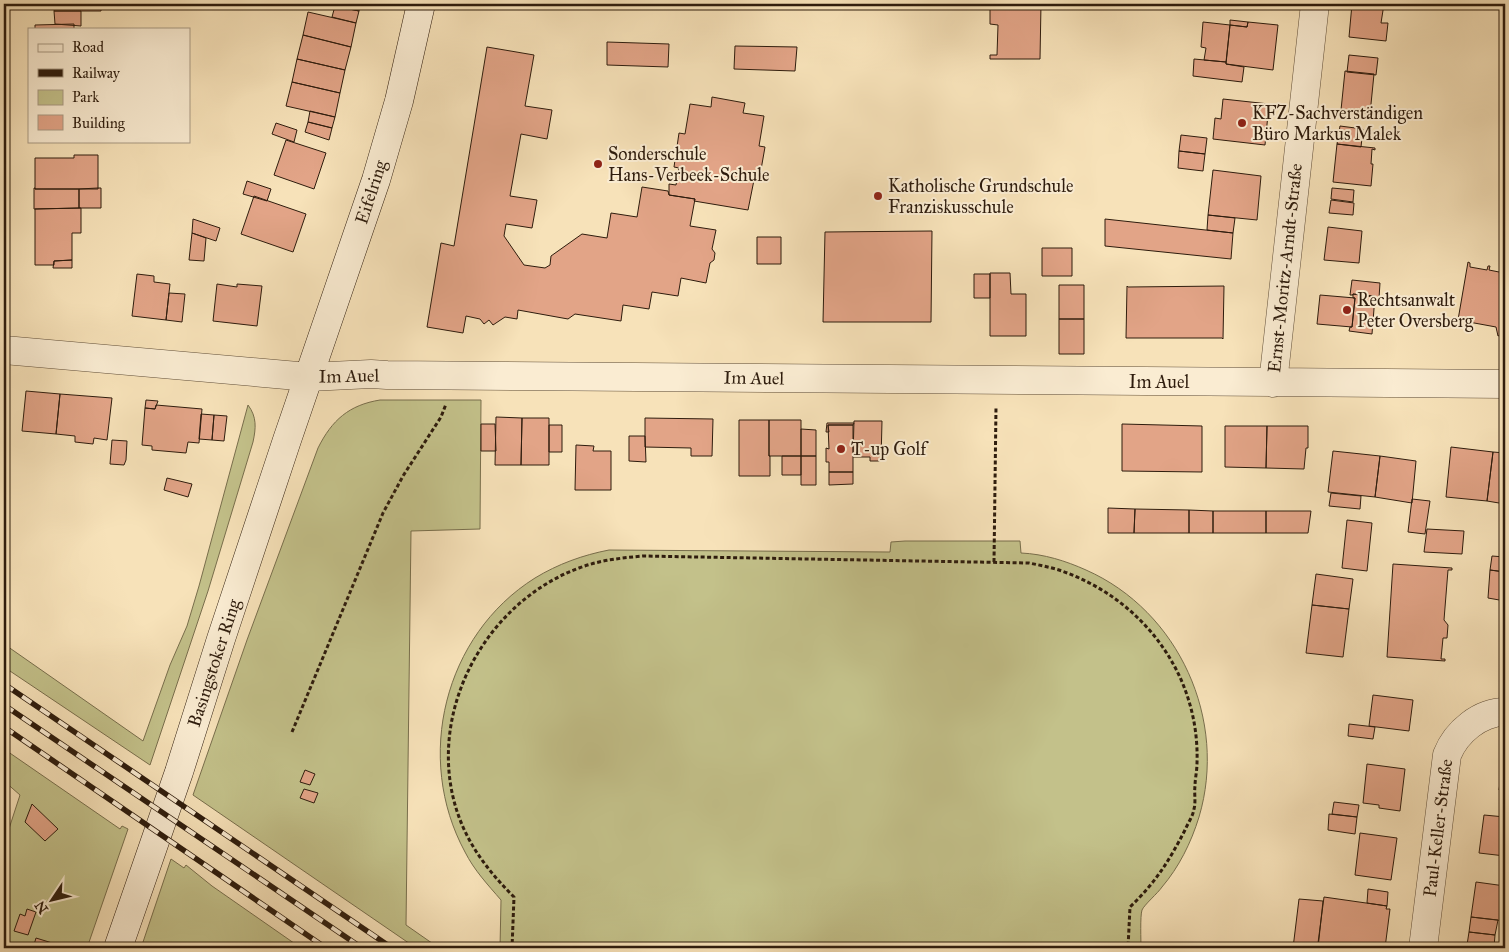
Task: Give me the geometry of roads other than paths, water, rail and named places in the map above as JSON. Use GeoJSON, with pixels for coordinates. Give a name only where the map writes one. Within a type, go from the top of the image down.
{"type":"FeatureCollection","features":[{"type":"Feature","properties":{"kind":"street","name":"Eifelring"},"geometry":{"type":"LineString","coordinates":[[310,377],[376,180],[399,101],[421,4]]}},
{"type":"Feature","properties":{"kind":"street","name":"Ernst-Moritz-Arndt-Straße"},"geometry":{"type":"LineString","coordinates":[[1273,383],[1314,4]]}},
{"type":"Feature","properties":{"kind":"street","name":"Im Auel"},"geometry":{"type":"LineString","coordinates":[[4,350],[310,377],[371,374],[1505,384]]}},
{"type":"Feature","properties":{"kind":"street","name":"Basingstoker Ring"},"geometry":{"type":"LineString","coordinates":[[118,948],[180,772],[221,639],[287,440],[310,377]]}},
{"type":"Feature","properties":{"kind":"street","name":"Paul-Keller-Straße"},"geometry":{"type":"LineString","coordinates":[[1423,948],[1447,755],[1450,746],[1466,728],[1486,716],[1505,712]]}},
{"type":"Feature","properties":{"kind":"railway"},"geometry":{"type":"LineString","coordinates":[[4,684],[392,948]]}},
{"type":"Feature","properties":{"kind":"railway"},"geometry":{"type":"LineString","coordinates":[[4,705],[362,948]]}},
{"type":"Feature","properties":{"kind":"railway"},"geometry":{"type":"LineString","coordinates":[[4,727],[326,948]]}},
{"type":"Feature","properties":{"kind":"place","name":"KFZ-Sachverständigen Büro Markus Malek"},"geometry":{"type":"Point","coordinates":[1242,123]}},
{"type":"Feature","properties":{"kind":"place","name":"Sonderschule Hans-Verbeek-Schule"},"geometry":{"type":"Point","coordinates":[598,164]}},
{"type":"Feature","properties":{"kind":"place","name":"Katholische Grundschule Franziskusschule"},"geometry":{"type":"Point","coordinates":[878,196]}},
{"type":"Feature","properties":{"kind":"place","name":"Rechtsanwalt Peter Oversberg"},"geometry":{"type":"Point","coordinates":[1347,310]}},
{"type":"Feature","properties":{"kind":"place","name":"T-up Golf"},"geometry":{"type":"Point","coordinates":[841,449]}}]}
